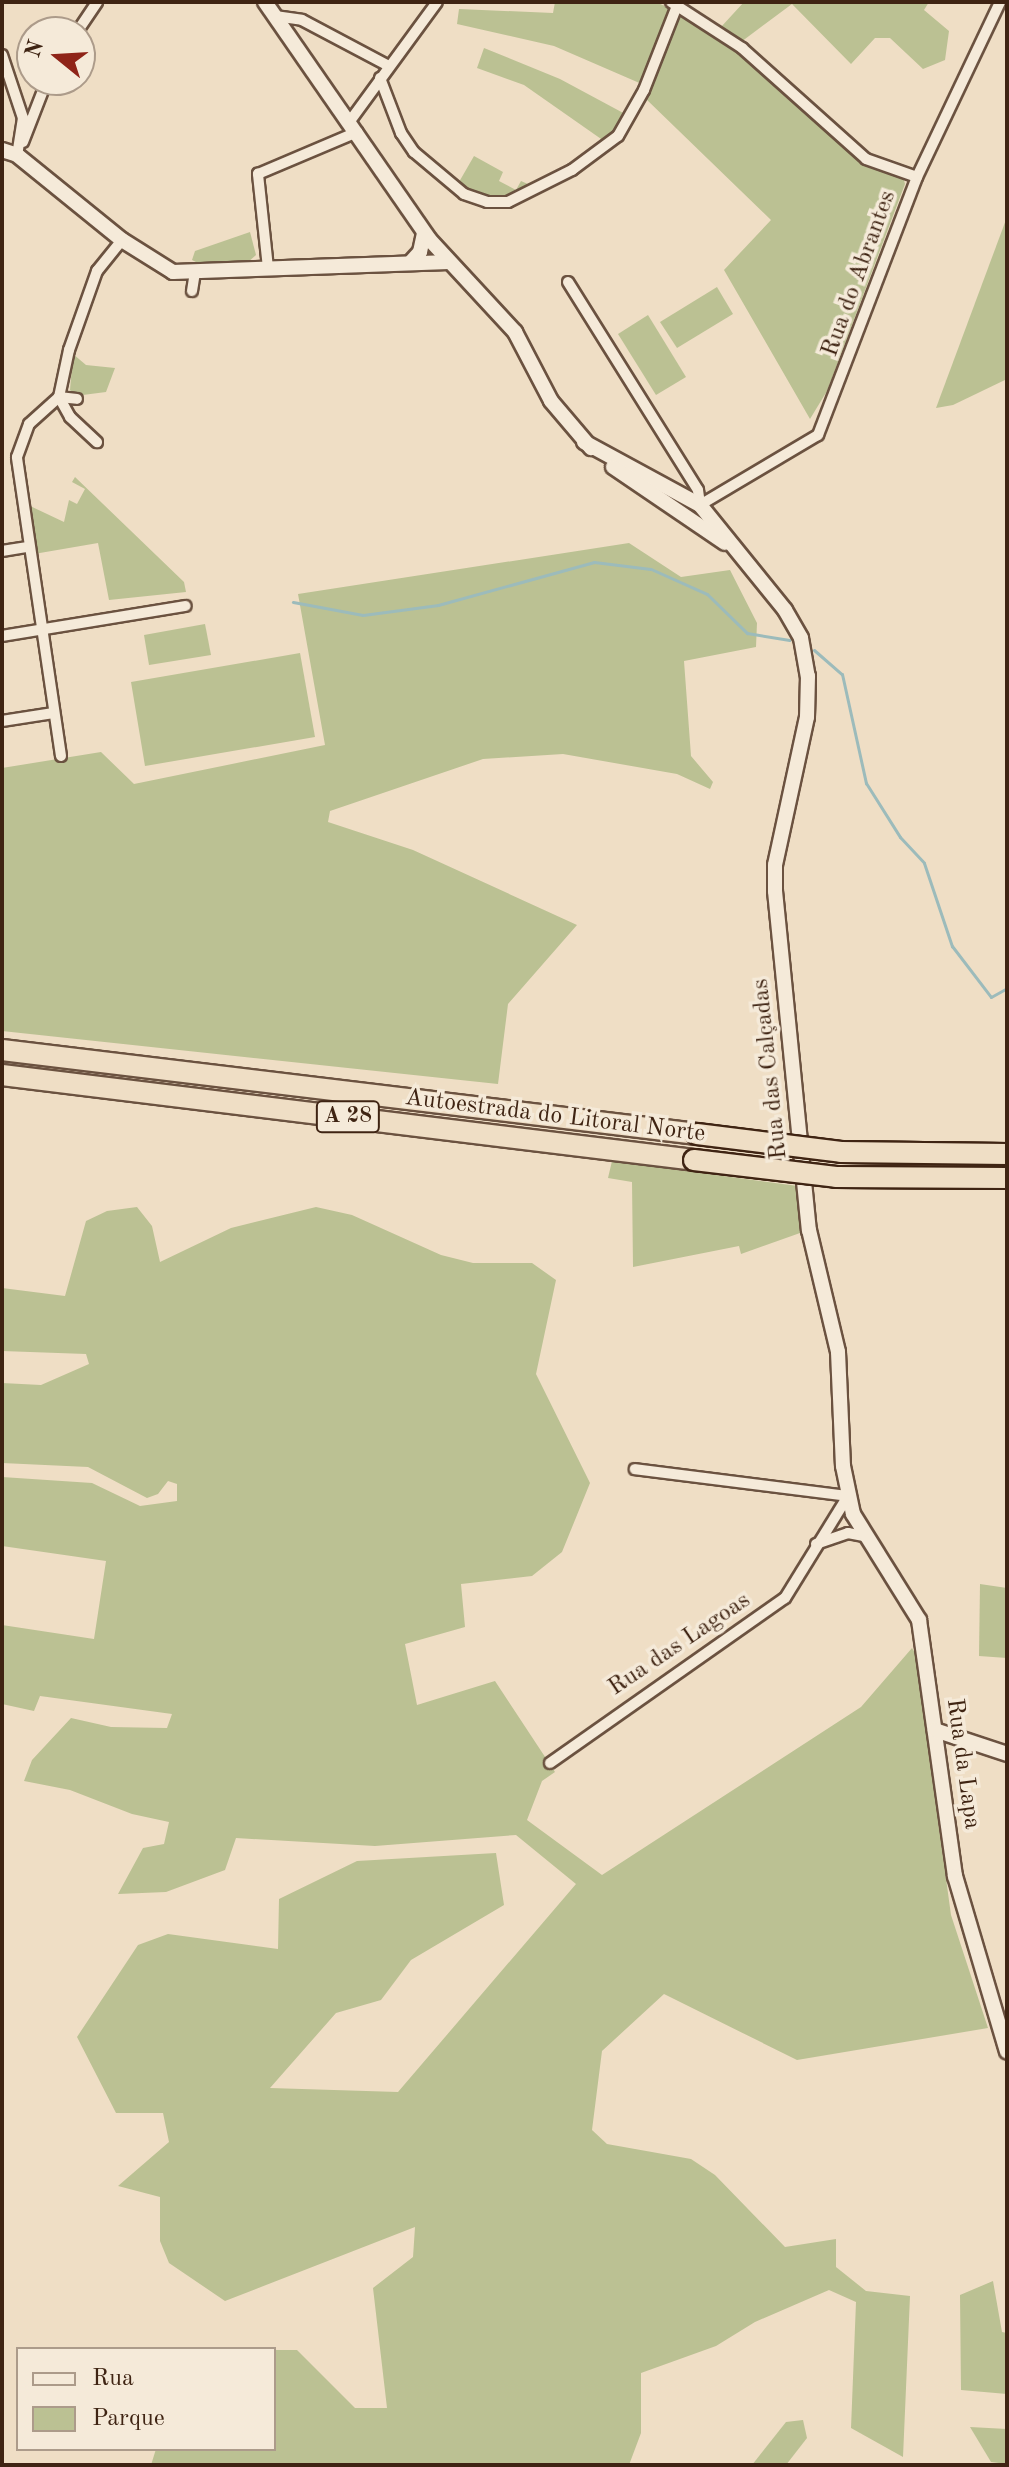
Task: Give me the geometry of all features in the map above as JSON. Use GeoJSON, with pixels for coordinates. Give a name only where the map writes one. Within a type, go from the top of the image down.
{"type":"FeatureCollection","features":[{"type":"Feature","properties":{"kind":"highway","name":"Autoestrada do Litoral Norte"},"geometry":{"type":"LineString","coordinates":[[2,1050],[841,1152],[1007,1154]]}},
{"type":"Feature","properties":{"kind":"highway","name":"Autoestrada do Litoral Norte"},"geometry":{"type":"LineString","coordinates":[[2,1075],[836,1177],[1007,1178]]}},
{"type":"Feature","properties":{"kind":"main road"},"geometry":{"type":"LineString","coordinates":[[265,2],[424,233],[515,332],[551,401],[584,442],[739,552]]}},
{"type":"Feature","properties":{"kind":"main road"},"geometry":{"type":"LineString","coordinates":[[2,150],[17,155],[122,240],[173,272],[449,262]]}},
{"type":"Feature","properties":{"kind":"main road"},"geometry":{"type":"LineString","coordinates":[[410,263],[420,252],[424,233]]}},
{"type":"Feature","properties":{"kind":"main road"},"geometry":{"type":"LineString","coordinates":[[584,442],[700,505],[739,552]]}},
{"type":"Feature","properties":{"kind":"main road"},"geometry":{"type":"LineString","coordinates":[[689,519],[700,505]]}},
{"type":"Feature","properties":{"kind":"main road","name":"Rua das Calçadas"},"geometry":{"type":"LineString","coordinates":[[739,552],[801,638],[808,676],[807,717],[775,865],[775,891],[809,1230],[838,1352],[848,1496]]}},
{"type":"Feature","properties":{"kind":"main road","name":"Rua da Lapa"},"geometry":{"type":"LineString","coordinates":[[848,1496],[864,1536],[919,1620],[955,1876],[1007,2051]]}},
{"type":"Feature","properties":{"kind":"main road"},"geometry":{"type":"LineString","coordinates":[[935,1730],[1007,1754]]}},
{"type":"Feature","properties":{"kind":"street"},"geometry":{"type":"LineString","coordinates":[[268,268],[258,174],[353,127],[380,78],[437,2]]}},
{"type":"Feature","properties":{"kind":"street","name":"Rua do Abrantes"},"geometry":{"type":"LineString","coordinates":[[700,505],[818,435],[826,425],[917,177],[1000,2]]}},
{"type":"Feature","properties":{"kind":"street"},"geometry":{"type":"LineString","coordinates":[[380,78],[401,133],[414,152],[464,194],[487,202],[508,202],[572,170],[618,136],[644,90],[674,4],[742,48],[866,159],[917,177]]}},
{"type":"Feature","properties":{"kind":"street"},"geometry":{"type":"LineString","coordinates":[[275,16],[302,20],[389,66]]}},
{"type":"Feature","properties":{"kind":"street"},"geometry":{"type":"LineString","coordinates":[[2,55],[23,118],[17,155]]}},
{"type":"Feature","properties":{"kind":"street"},"geometry":{"type":"LineString","coordinates":[[17,155],[41,96]]}},
{"type":"Feature","properties":{"kind":"street"},"geometry":{"type":"LineString","coordinates":[[61,756],[17,457],[29,424],[59,397],[69,350],[97,271],[122,240]]}},
{"type":"Feature","properties":{"kind":"street"},"geometry":{"type":"LineString","coordinates":[[192,291],[195,273]]}},
{"type":"Feature","properties":{"kind":"street"},"geometry":{"type":"LineString","coordinates":[[568,282],[698,490],[700,505]]}},
{"type":"Feature","properties":{"kind":"street"},"geometry":{"type":"LineString","coordinates":[[59,397],[77,399]]}},
{"type":"Feature","properties":{"kind":"street"},"geometry":{"type":"LineString","coordinates":[[59,397],[70,417],[97,442]]}},
{"type":"Feature","properties":{"kind":"street"},"geometry":{"type":"LineString","coordinates":[[2,551],[28,547]]}},
{"type":"Feature","properties":{"kind":"street"},"geometry":{"type":"LineString","coordinates":[[2,636],[186,606]]}},
{"type":"Feature","properties":{"kind":"street"},"geometry":{"type":"LineString","coordinates":[[2,721],[53,713]]}},
{"type":"Feature","properties":{"kind":"street"},"geometry":{"type":"LineString","coordinates":[[635,1469],[848,1496]]}},
{"type":"Feature","properties":{"kind":"street","name":"Rua das Lagoas"},"geometry":{"type":"LineString","coordinates":[[550,1763],[785,1598],[814,1545],[848,1496]]}},
{"type":"Feature","properties":{"kind":"street"},"geometry":{"type":"LineString","coordinates":[[814,1545],[848,1533],[864,1536]]}},
{"type":"Feature","properties":{"kind":"green space"},"geometry":{"type":"Polygon","coordinates":[[[555,2],[656,2],[669,8],[738,54],[840,145],[866,163],[903,176],[905,184],[827,391],[810,419],[724,270],[771,220],[646,99],[651,88],[554,46],[457,24],[459,9],[553,13],[555,2]]]}},
{"type":"Feature","properties":{"kind":"green space"},"geometry":{"type":"Polygon","coordinates":[[[744,2],[929,2],[924,10],[949,31],[945,60],[923,69],[890,38],[875,38],[851,64],[792,4],[741,42],[721,27],[744,2]]]}},
{"type":"Feature","properties":{"kind":"green space"},"geometry":{"type":"Polygon","coordinates":[[[484,48],[560,79],[627,115],[604,141],[524,85],[477,68],[484,48]]]}},
{"type":"Feature","properties":{"kind":"green space"},"geometry":{"type":"Polygon","coordinates":[[[474,156],[503,172],[499,181],[516,190],[521,181],[530,185],[507,199],[481,197],[459,182],[474,156]]]}},
{"type":"Feature","properties":{"kind":"green space"},"geometry":{"type":"Polygon","coordinates":[[[1007,217],[1007,379],[953,405],[936,408],[1007,217]]]}},
{"type":"Feature","properties":{"kind":"green space"},"geometry":{"type":"Polygon","coordinates":[[[250,232],[256,255],[247,263],[204,266],[192,260],[195,251],[250,232]]]}},
{"type":"Feature","properties":{"kind":"green space"},"geometry":{"type":"Polygon","coordinates":[[[717,287],[733,314],[677,348],[660,322],[717,287]]]}},
{"type":"Feature","properties":{"kind":"green space"},"geometry":{"type":"Polygon","coordinates":[[[648,315],[686,377],[656,395],[618,334],[648,315]]]}},
{"type":"Feature","properties":{"kind":"green space"},"geometry":{"type":"Polygon","coordinates":[[[73,354],[86,365],[115,368],[106,392],[75,396],[70,390],[73,354]]]}},
{"type":"Feature","properties":{"kind":"green space"},"geometry":{"type":"Polygon","coordinates":[[[75,477],[184,582],[186,592],[109,600],[98,543],[34,554],[28,505],[64,522],[69,500],[77,504],[85,489],[72,482],[75,477]]]}},
{"type":"Feature","properties":{"kind":"green space"},"geometry":{"type":"Polygon","coordinates":[[[629,543],[681,577],[730,570],[757,623],[756,647],[684,661],[691,756],[713,782],[710,789],[677,774],[563,754],[483,759],[330,811],[328,822],[413,850],[577,925],[508,1004],[498,1084],[2,1031],[2,768],[101,752],[134,784],[325,745],[298,594],[629,543]]]}},
{"type":"Feature","properties":{"kind":"green space"},"geometry":{"type":"Polygon","coordinates":[[[205,624],[211,655],[149,665],[144,635],[205,624]]]}},
{"type":"Feature","properties":{"kind":"green space"},"geometry":{"type":"Polygon","coordinates":[[[300,653],[315,737],[145,766],[131,682],[300,653]]]}},
{"type":"Feature","properties":{"kind":"green space"},"geometry":{"type":"Polygon","coordinates":[[[612,1161],[798,1186],[800,1233],[741,1254],[739,1246],[633,1267],[632,1182],[608,1178],[612,1161]]]}},
{"type":"Feature","properties":{"kind":"green space"},"geometry":{"type":"Polygon","coordinates":[[[137,1207],[152,1226],[160,1262],[231,1228],[316,1207],[352,1215],[441,1255],[473,1263],[532,1263],[556,1280],[536,1374],[590,1483],[562,1552],[532,1576],[461,1584],[465,1627],[405,1644],[417,1705],[495,1681],[555,1772],[542,1781],[527,1820],[602,1875],[861,1707],[912,1648],[951,1915],[988,2028],[797,2060],[664,1994],[602,2051],[592,2130],[607,2144],[691,2159],[715,2175],[785,2247],[836,2239],[836,2267],[866,2291],[910,2296],[903,2457],[851,2428],[856,2302],[829,2290],[755,2322],[716,2346],[641,2373],[641,2433],[629,2465],[151,2465],[155,2451],[276,2451],[276,2350],[297,2350],[355,2408],[387,2408],[373,2288],[413,2257],[415,2227],[225,2301],[169,2263],[160,2241],[160,2197],[118,2186],[169,2142],[163,2113],[116,2113],[77,2037],[138,1945],[168,1934],[278,1949],[279,1899],[357,1861],[496,1853],[504,1905],[411,1960],[381,2000],[336,2013],[270,2088],[398,2092],[576,1884],[516,1835],[375,1846],[236,1838],[225,1870],[166,1892],[118,1894],[143,1848],[164,1844],[169,1822],[132,1814],[70,1790],[24,1781],[32,1760],[71,1718],[111,1727],[167,1728],[172,1714],[40,1696],[34,1711],[2,1704],[2,1625],[94,1639],[106,1561],[2,1546],[2,1477],[92,1483],[140,1506],[177,1501],[177,1484],[168,1481],[158,1494],[147,1498],[88,1467],[2,1463],[2,1383],[41,1385],[89,1364],[86,1354],[2,1351],[2,1288],[65,1296],[86,1221],[107,1211],[137,1207]]]}},
{"type":"Feature","properties":{"kind":"green space"},"geometry":{"type":"Polygon","coordinates":[[[980,1584],[1007,1588],[1007,1658],[979,1656],[980,1584]]]}},
{"type":"Feature","properties":{"kind":"green space"},"geometry":{"type":"Polygon","coordinates":[[[993,2281],[1002,2332],[1007,2333],[1007,2394],[961,2390],[960,2295],[993,2281]]]}},
{"type":"Feature","properties":{"kind":"green space"},"geometry":{"type":"Polygon","coordinates":[[[803,2420],[807,2438],[786,2465],[752,2465],[786,2422],[803,2420]]]}},
{"type":"Feature","properties":{"kind":"green space"},"geometry":{"type":"Polygon","coordinates":[[[970,2427],[1007,2429],[1007,2464],[991,2462],[970,2427]]]}},
{"type":"Feature","properties":{"kind":"waterway"},"geometry":{"type":"LineString","coordinates":[[293,602],[363,615],[438,605],[594,562],[651,569],[707,594],[747,633],[789,640]]}},
{"type":"Feature","properties":{"kind":"waterway"},"geometry":{"type":"LineString","coordinates":[[814,650],[842,674],[866,783],[900,837],[924,863],[952,946],[991,997],[1007,988]]}}]}
